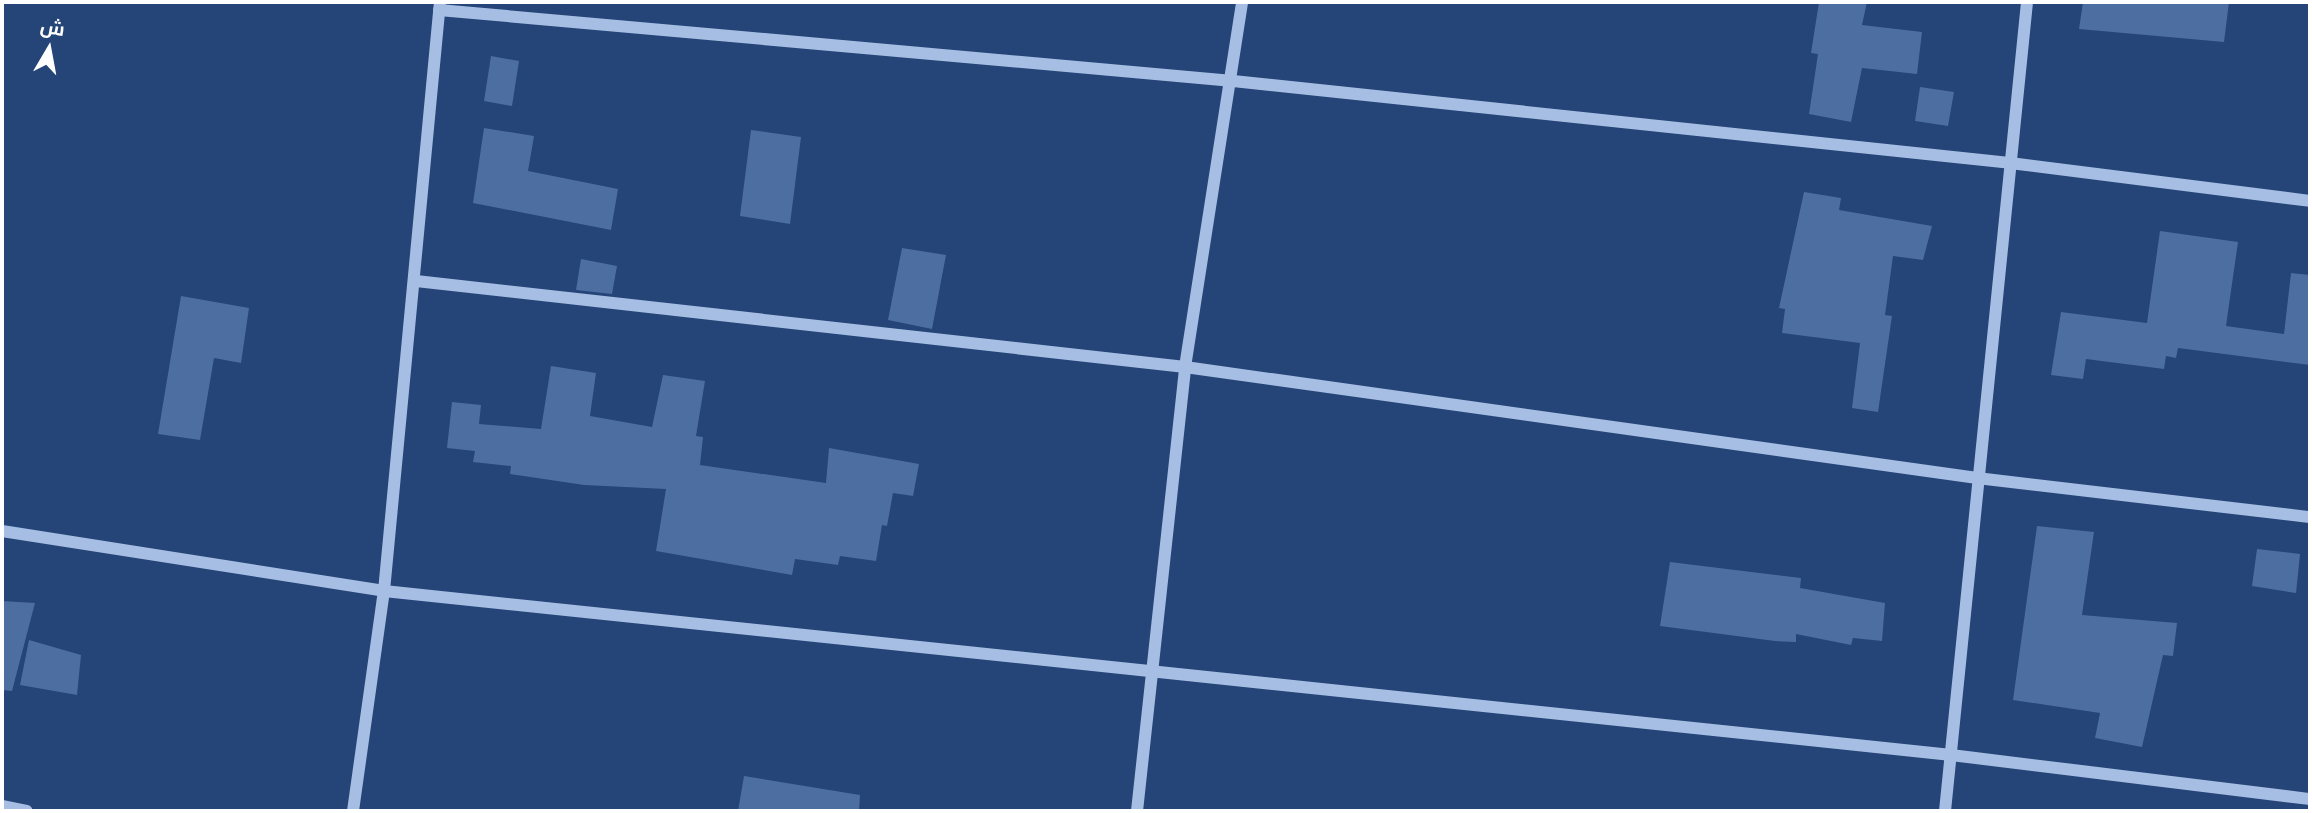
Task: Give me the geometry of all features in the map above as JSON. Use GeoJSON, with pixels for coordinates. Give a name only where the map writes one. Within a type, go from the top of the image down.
{"type":"FeatureCollection","features":[{"type":"Feature","properties":{"kind":"street"},"geometry":{"type":"LineString","coordinates":[[1136,811],[1185,367],[1233,81],[1242,2]]}},
{"type":"Feature","properties":{"kind":"street"},"geometry":{"type":"LineString","coordinates":[[1945,811],[2027,2]]}},
{"type":"Feature","properties":{"kind":"street"},"geometry":{"type":"LineString","coordinates":[[353,811],[384,592],[416,281],[440,6],[1233,81],[2010,163],[2310,201]]}},
{"type":"Feature","properties":{"kind":"street"},"geometry":{"type":"LineString","coordinates":[[416,281],[1185,367],[1977,478],[2310,517]]}},
{"type":"Feature","properties":{"kind":"street"},"geometry":{"type":"LineString","coordinates":[[2,531],[384,592],[1951,755],[2310,799]]}},
{"type":"Feature","properties":{"kind":"street"},"geometry":{"type":"LineString","coordinates":[[2,806],[27,811]]}},
{"type":"Feature","properties":{"kind":"building"},"geometry":{"type":"Polygon","coordinates":[[[1819,2],[1867,2],[1862,25],[1922,32],[1917,74],[1862,68],[1851,122],[1809,114],[1818,54],[1811,53],[1819,2]]]}},
{"type":"Feature","properties":{"kind":"building"},"geometry":{"type":"Polygon","coordinates":[[[2083,2],[2229,2],[2224,42],[2079,29],[2083,2]]]}},
{"type":"Feature","properties":{"kind":"building"},"geometry":{"type":"Polygon","coordinates":[[[491,56],[519,61],[512,106],[484,101],[491,56]]]}},
{"type":"Feature","properties":{"kind":"building"},"geometry":{"type":"Polygon","coordinates":[[[1920,87],[1954,92],[1948,126],[1915,121],[1920,87]]]}},
{"type":"Feature","properties":{"kind":"building"},"geometry":{"type":"Polygon","coordinates":[[[484,128],[534,136],[528,171],[618,189],[611,230],[473,203],[484,128]]]}},
{"type":"Feature","properties":{"kind":"building"},"geometry":{"type":"Polygon","coordinates":[[[751,130],[801,137],[790,224],[740,216],[751,130]]]}},
{"type":"Feature","properties":{"kind":"building"},"geometry":{"type":"Polygon","coordinates":[[[1804,192],[1841,198],[1839,210],[1932,226],[1923,260],[1893,256],[1885,315],[1892,316],[1878,412],[1852,408],[1860,343],[1782,333],[1785,309],[1779,308],[1804,192]]]}},
{"type":"Feature","properties":{"kind":"building"},"geometry":{"type":"Polygon","coordinates":[[[2160,231],[2238,242],[2226,326],[2284,334],[2291,273],[2310,275],[2310,365],[2178,348],[2176,358],[2166,356],[2164,369],[2086,359],[2083,379],[2051,375],[2061,312],[2147,323],[2160,231]]]}},
{"type":"Feature","properties":{"kind":"building"},"geometry":{"type":"Polygon","coordinates":[[[902,248],[946,255],[932,329],[888,320],[902,248]]]}},
{"type":"Feature","properties":{"kind":"building"},"geometry":{"type":"Polygon","coordinates":[[[581,259],[617,266],[612,294],[576,290],[581,259]]]}},
{"type":"Feature","properties":{"kind":"building"},"geometry":{"type":"Polygon","coordinates":[[[181,296],[249,308],[241,363],[214,358],[200,440],[158,434],[181,296]]]}},
{"type":"Feature","properties":{"kind":"building"},"geometry":{"type":"Polygon","coordinates":[[[551,366],[596,373],[590,416],[652,427],[663,375],[705,381],[696,436],[703,437],[700,465],[826,483],[829,448],[919,464],[913,496],[893,493],[887,526],[882,525],[876,561],[840,556],[838,565],[795,559],[792,575],[656,551],[666,489],[584,485],[510,474],[511,466],[473,462],[475,451],[447,448],[452,402],[481,405],[479,424],[541,429],[551,366]]]}},
{"type":"Feature","properties":{"kind":"building"},"geometry":{"type":"Polygon","coordinates":[[[2037,526],[2094,532],[2082,615],[2177,623],[2173,656],[2163,655],[2142,747],[2095,738],[2100,713],[2013,700],[2037,526]]]}},
{"type":"Feature","properties":{"kind":"building"},"geometry":{"type":"Polygon","coordinates":[[[2257,549],[2300,554],[2296,593],[2252,586],[2257,549]]]}},
{"type":"Feature","properties":{"kind":"building"},"geometry":{"type":"Polygon","coordinates":[[[1670,562],[1801,578],[1800,588],[1885,603],[1882,641],[1853,638],[1851,645],[1796,634],[1796,642],[1775,641],[1660,626],[1670,562]]]}},
{"type":"Feature","properties":{"kind":"building"},"geometry":{"type":"Polygon","coordinates":[[[2,601],[35,603],[12,691],[2,690],[2,601]]]}},
{"type":"Feature","properties":{"kind":"building"},"geometry":{"type":"Polygon","coordinates":[[[29,640],[81,655],[77,695],[20,685],[29,640]]]}},
{"type":"Feature","properties":{"kind":"building"},"geometry":{"type":"Polygon","coordinates":[[[744,776],[860,795],[859,811],[738,811],[744,776]]]}}]}
